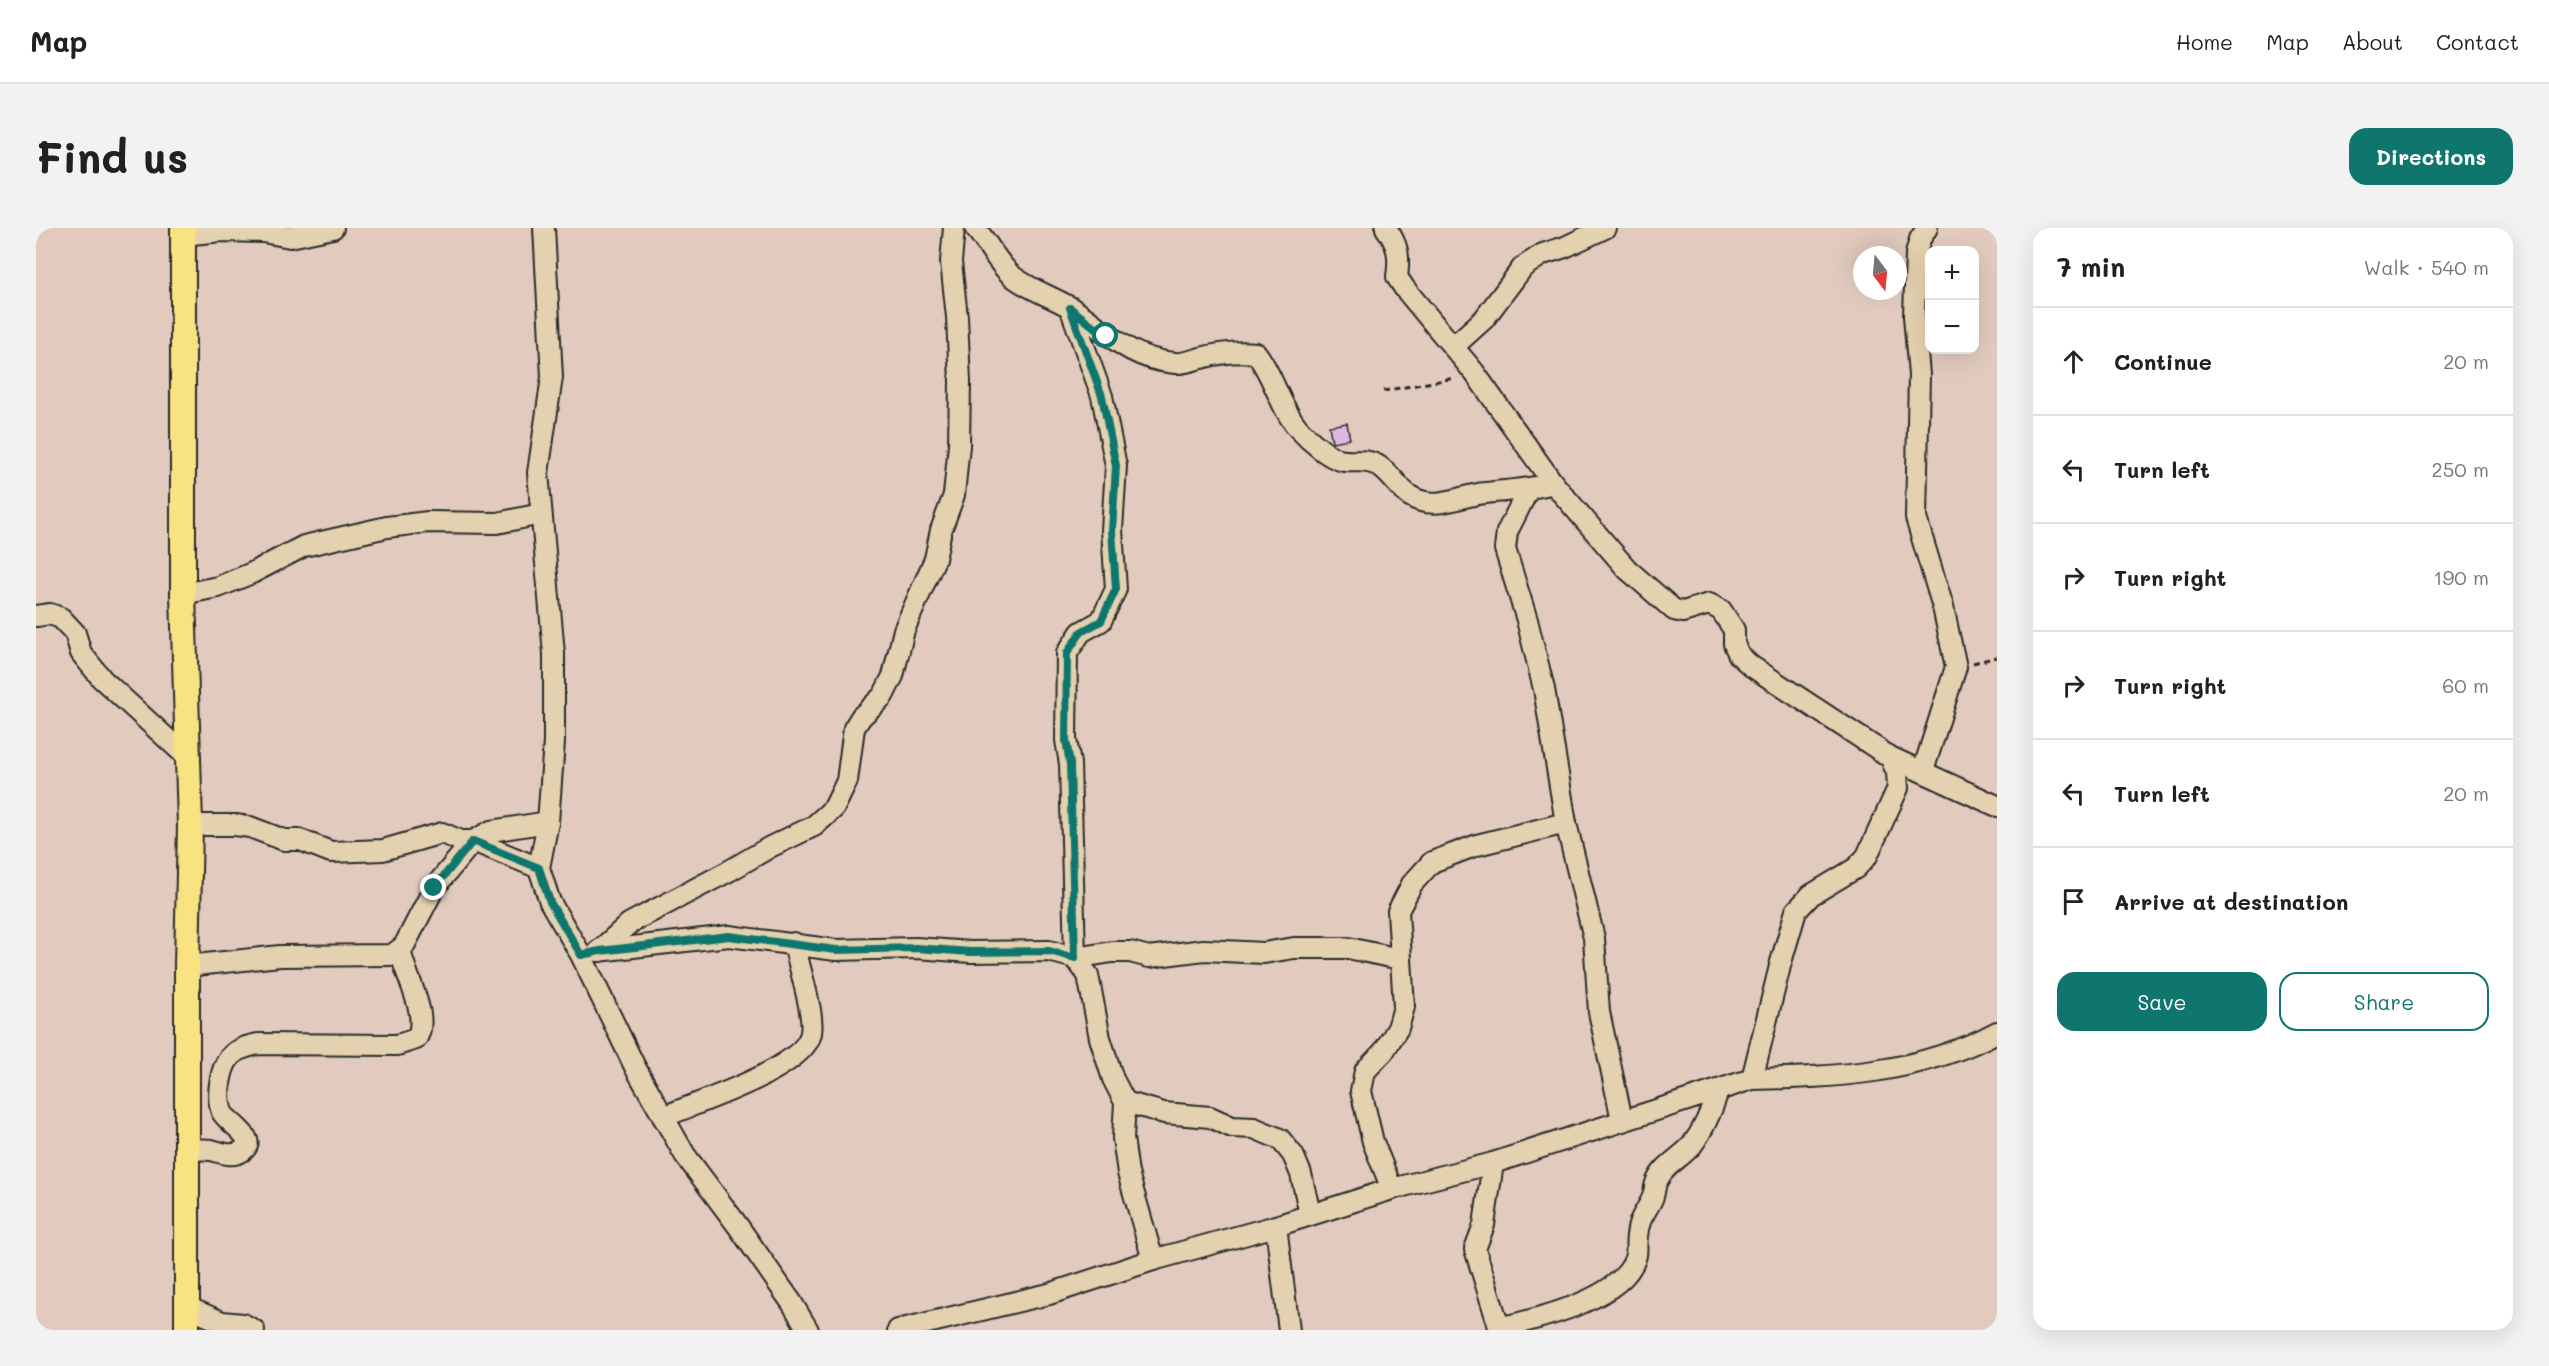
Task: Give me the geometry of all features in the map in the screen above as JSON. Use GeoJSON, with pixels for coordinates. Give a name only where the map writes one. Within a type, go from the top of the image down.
{"type":"FeatureCollection","features":[{"type":"Feature","properties":{"kind":"main road"},"geometry":{"type":"LineString","coordinates":[[183,231],[183,594],[186,756],[190,825],[187,966],[187,1319]]}},
{"type":"Feature","properties":{"kind":"street"},"geometry":{"type":"LineString","coordinates":[[183,231],[263,232],[290,237],[333,228]]}},
{"type":"Feature","properties":{"kind":"street"},"geometry":{"type":"LineString","coordinates":[[544,228],[552,377],[538,473],[554,654],[554,742],[548,822],[539,868],[550,902],[590,953],[635,1067],[685,1155],[745,1235],[808,1330]]}},
{"type":"Feature","properties":{"kind":"street"},"geometry":{"type":"LineString","coordinates":[[590,953],[630,923],[770,847],[814,826],[834,808],[847,781],[854,728],[861,717],[884,696],[893,676],[904,630],[935,559],[941,530],[954,495],[959,445],[960,382],[957,316],[951,262],[954,228]]}},
{"type":"Feature","properties":{"kind":"street"},"geometry":{"type":"LineString","coordinates":[[975,228],[988,243],[998,262],[1013,276],[1070,308],[1106,336],[1141,355],[1178,363],[1237,351],[1256,353],[1268,369],[1282,405],[1297,427],[1316,446],[1344,462],[1361,460],[1378,465],[1411,496],[1427,503],[1444,503],[1483,493],[1528,490],[1553,483]]}},
{"type":"Feature","properties":{"kind":"street"},"geometry":{"type":"LineString","coordinates":[[1386,228],[1396,242],[1400,259],[1397,277],[1405,289],[1474,372],[1553,483],[1627,569],[1674,610],[1683,612],[1708,604],[1721,610],[1734,630],[1734,644],[1738,655],[1751,666],[1890,757],[1997,806]]}},
{"type":"Feature","properties":{"kind":"street"},"geometry":{"type":"LineString","coordinates":[[1454,346],[1484,319],[1523,267],[1543,254],[1565,247],[1605,228]]}},
{"type":"Feature","properties":{"kind":"street"},"geometry":{"type":"LineString","coordinates":[[1918,232],[1914,316],[1919,375],[1916,518],[1943,607],[1956,667],[1923,771]]}},
{"type":"Feature","properties":{"kind":"street"},"geometry":{"type":"LineString","coordinates":[[1070,308],[1102,396],[1116,466],[1112,531],[1116,589],[1101,621],[1081,632],[1067,653],[1066,740],[1070,764],[1075,958],[1088,975],[1100,1038],[1113,1079],[1125,1102],[1123,1138],[1128,1173],[1153,1260]]}},
{"type":"Feature","properties":{"kind":"street"},"geometry":{"type":"LineString","coordinates":[[1528,490],[1507,532],[1505,549],[1527,620],[1544,689],[1566,823],[1594,938],[1599,1012],[1622,1120]]}},
{"type":"Feature","properties":{"kind":"street"},"geometry":{"type":"LineString","coordinates":[[183,594],[218,587],[252,573],[286,553],[304,546],[387,527],[428,522],[496,523],[541,514]]}},
{"type":"Feature","properties":{"kind":"street"},"geometry":{"type":"LineString","coordinates":[[36,616],[50,614],[61,618],[75,633],[81,653],[102,678],[186,756]]}},
{"type":"Feature","properties":{"kind":"street"},"geometry":{"type":"LineString","coordinates":[[1752,1079],[1796,911],[1811,895],[1857,868],[1867,856],[1898,788],[1897,772],[1890,757]]}},
{"type":"Feature","properties":{"kind":"street"},"geometry":{"type":"LineString","coordinates":[[187,966],[280,956],[392,955],[400,950],[434,888],[473,841],[491,831],[548,822]]}},
{"type":"Feature","properties":{"kind":"street"},"geometry":{"type":"LineString","coordinates":[[1392,1189],[1373,1142],[1361,1091],[1365,1071],[1384,1051],[1398,1028],[1404,1007],[1398,911],[1412,884],[1432,862],[1477,844],[1566,823]]}},
{"type":"Feature","properties":{"kind":"street"},"geometry":{"type":"LineString","coordinates":[[190,825],[250,827],[284,840],[300,840],[331,852],[383,850],[442,833],[461,841],[473,841],[539,868]]}},
{"type":"Feature","properties":{"kind":"street"},"geometry":{"type":"LineString","coordinates":[[590,953],[729,936],[836,950],[916,948],[971,952],[1049,951],[1075,958],[1112,952],[1130,952],[1149,957],[1204,950],[1264,952],[1294,948],[1348,948],[1400,959]]}},
{"type":"Feature","properties":{"kind":"street"},"geometry":{"type":"LineString","coordinates":[[663,1117],[772,1072],[809,1042],[812,1023],[794,943]]}},
{"type":"Feature","properties":{"kind":"street"},"geometry":{"type":"LineString","coordinates":[[188,1150],[211,1150],[227,1155],[241,1152],[247,1147],[247,1140],[243,1132],[227,1119],[221,1105],[223,1069],[232,1055],[244,1047],[258,1044],[380,1046],[397,1045],[416,1040],[421,1032],[422,1019],[403,966],[400,950]]}},
{"type":"Feature","properties":{"kind":"street"},"geometry":{"type":"LineString","coordinates":[[898,1330],[1049,1294],[1153,1260],[1276,1226],[1392,1189],[1493,1163],[1752,1079],[1865,1074],[1924,1061],[1981,1041],[1997,1032]]}},
{"type":"Feature","properties":{"kind":"street"},"geometry":{"type":"LineString","coordinates":[[1493,1163],[1484,1225],[1475,1249],[1499,1329],[1562,1312],[1596,1296],[1615,1283],[1629,1269],[1636,1256],[1637,1236],[1642,1214],[1653,1198],[1657,1181],[1666,1167],[1691,1146],[1711,1112],[1718,1091]]}},
{"type":"Feature","properties":{"kind":"street"},"geometry":{"type":"LineString","coordinates":[[1125,1102],[1164,1113],[1210,1117],[1232,1127],[1254,1128],[1280,1139],[1293,1155],[1301,1174],[1310,1214]]}},
{"type":"Feature","properties":{"kind":"street"},"geometry":{"type":"LineString","coordinates":[[1276,1226],[1289,1330]]}},
{"type":"Feature","properties":{"kind":"street"},"geometry":{"type":"LineString","coordinates":[[187,1319],[243,1324],[254,1330]]}},
{"type":"Feature","properties":{"kind":"path"},"geometry":{"type":"LineString","coordinates":[[1383,391],[1446,381],[1474,372]]}},
{"type":"Feature","properties":{"kind":"path"},"geometry":{"type":"LineString","coordinates":[[1956,667],[1997,657]]}},
{"type":"Feature","properties":{"kind":"building"},"geometry":{"type":"Polygon","coordinates":[[[1347,423],[1350,439],[1332,442],[1329,426],[1347,423]]]}},
{"type":"Feature","properties":{"kind":"route"},"geometry":{"type":"LineString","coordinates":[[434,888],[473,841],[539,868],[550,902],[581,955],[729,936],[836,950],[916,948],[971,952],[1049,951],[1075,958],[1070,764],[1066,740],[1067,653],[1081,632],[1101,621],[1116,589],[1112,531],[1116,466],[1102,396],[1070,308],[1106,336]]}}]}
